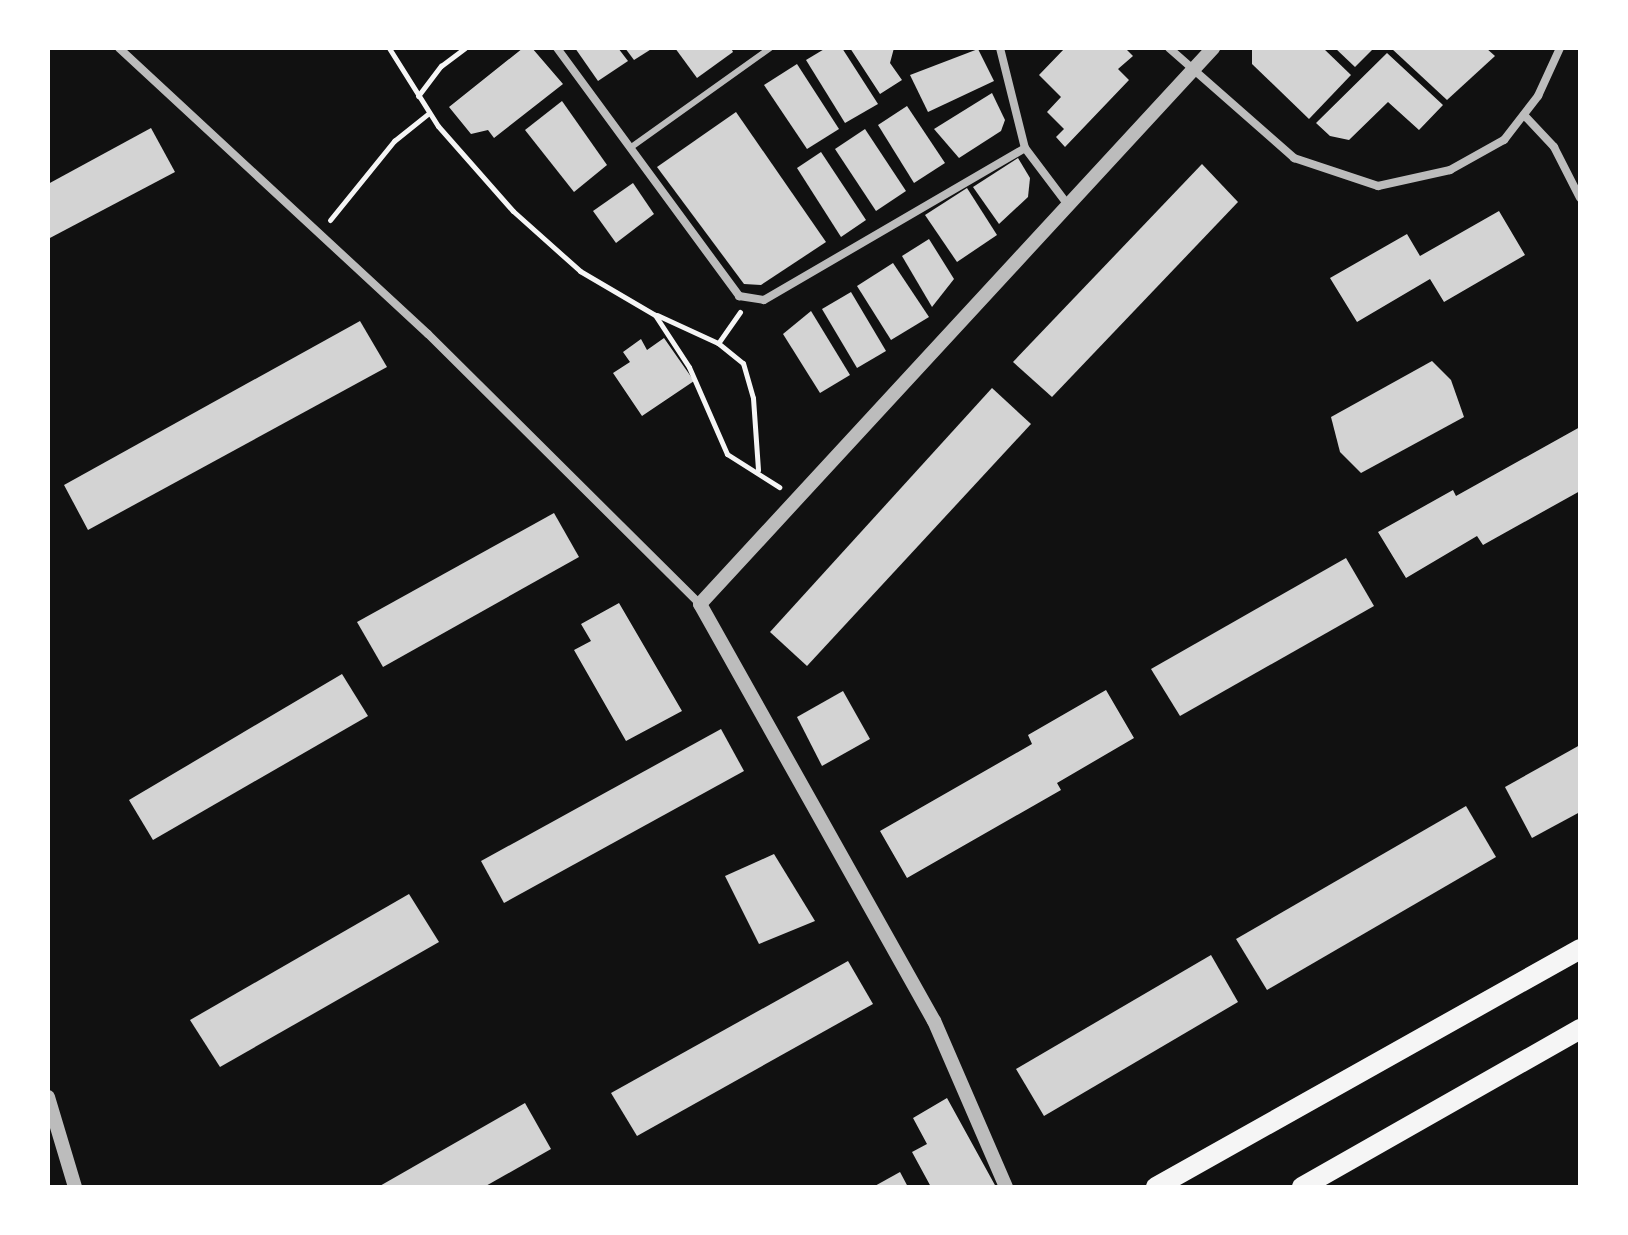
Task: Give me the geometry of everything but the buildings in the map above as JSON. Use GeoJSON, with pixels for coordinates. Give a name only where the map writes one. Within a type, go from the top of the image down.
{"type":"FeatureCollection","features":[{"type":"Feature","properties":{"kind":"main road"},"geometry":{"type":"LineString","coordinates":[[1156,1187],[1580,949]]}},
{"type":"Feature","properties":{"kind":"main road"},"geometry":{"type":"LineString","coordinates":[[1302,1187],[1580,1029]]}},
{"type":"Feature","properties":{"kind":"street"},"geometry":{"type":"LineString","coordinates":[[119,48],[320,235],[700,604],[934,1021],[1006,1187]]}},
{"type":"Feature","properties":{"kind":"street"},"geometry":{"type":"LineString","coordinates":[[557,48],[739,296],[764,300],[1025,148]]}},
{"type":"Feature","properties":{"kind":"street"},"geometry":{"type":"LineString","coordinates":[[1000,48],[1025,148],[1068,205]]}},
{"type":"Feature","properties":{"kind":"street"},"geometry":{"type":"LineString","coordinates":[[1169,48],[1294,158],[1378,186],[1450,170],[1504,140],[1538,96],[1560,48]]}},
{"type":"Feature","properties":{"kind":"street"},"geometry":{"type":"LineString","coordinates":[[700,604],[1213,48]]}},
{"type":"Feature","properties":{"kind":"street"},"geometry":{"type":"LineString","coordinates":[[1524,115],[1554,147],[1580,198]]}},
{"type":"Feature","properties":{"kind":"street"},"geometry":{"type":"LineString","coordinates":[[48,1097],[75,1187]]}},
{"type":"Feature","properties":{"kind":"lane"},"geometry":{"type":"LineString","coordinates":[[630,149],[770,48]]}},
{"type":"Feature","properties":{"kind":"path"},"geometry":{"type":"LineString","coordinates":[[389,48],[429,113],[513,211],[580,271],[655,315],[718,343],[743,363],[753,398],[758,471]]}},
{"type":"Feature","properties":{"kind":"path"},"geometry":{"type":"LineString","coordinates":[[418,96],[441,66],[465,48]]}},
{"type":"Feature","properties":{"kind":"path"},"geometry":{"type":"LineString","coordinates":[[320,235],[373,164],[429,113]]}},
{"type":"Feature","properties":{"kind":"path"},"geometry":{"type":"LineString","coordinates":[[718,343],[750,298]]}},
{"type":"Feature","properties":{"kind":"path"},"geometry":{"type":"LineString","coordinates":[[655,315],[701,390],[727,454],[758,471],[796,500]]}}]}
